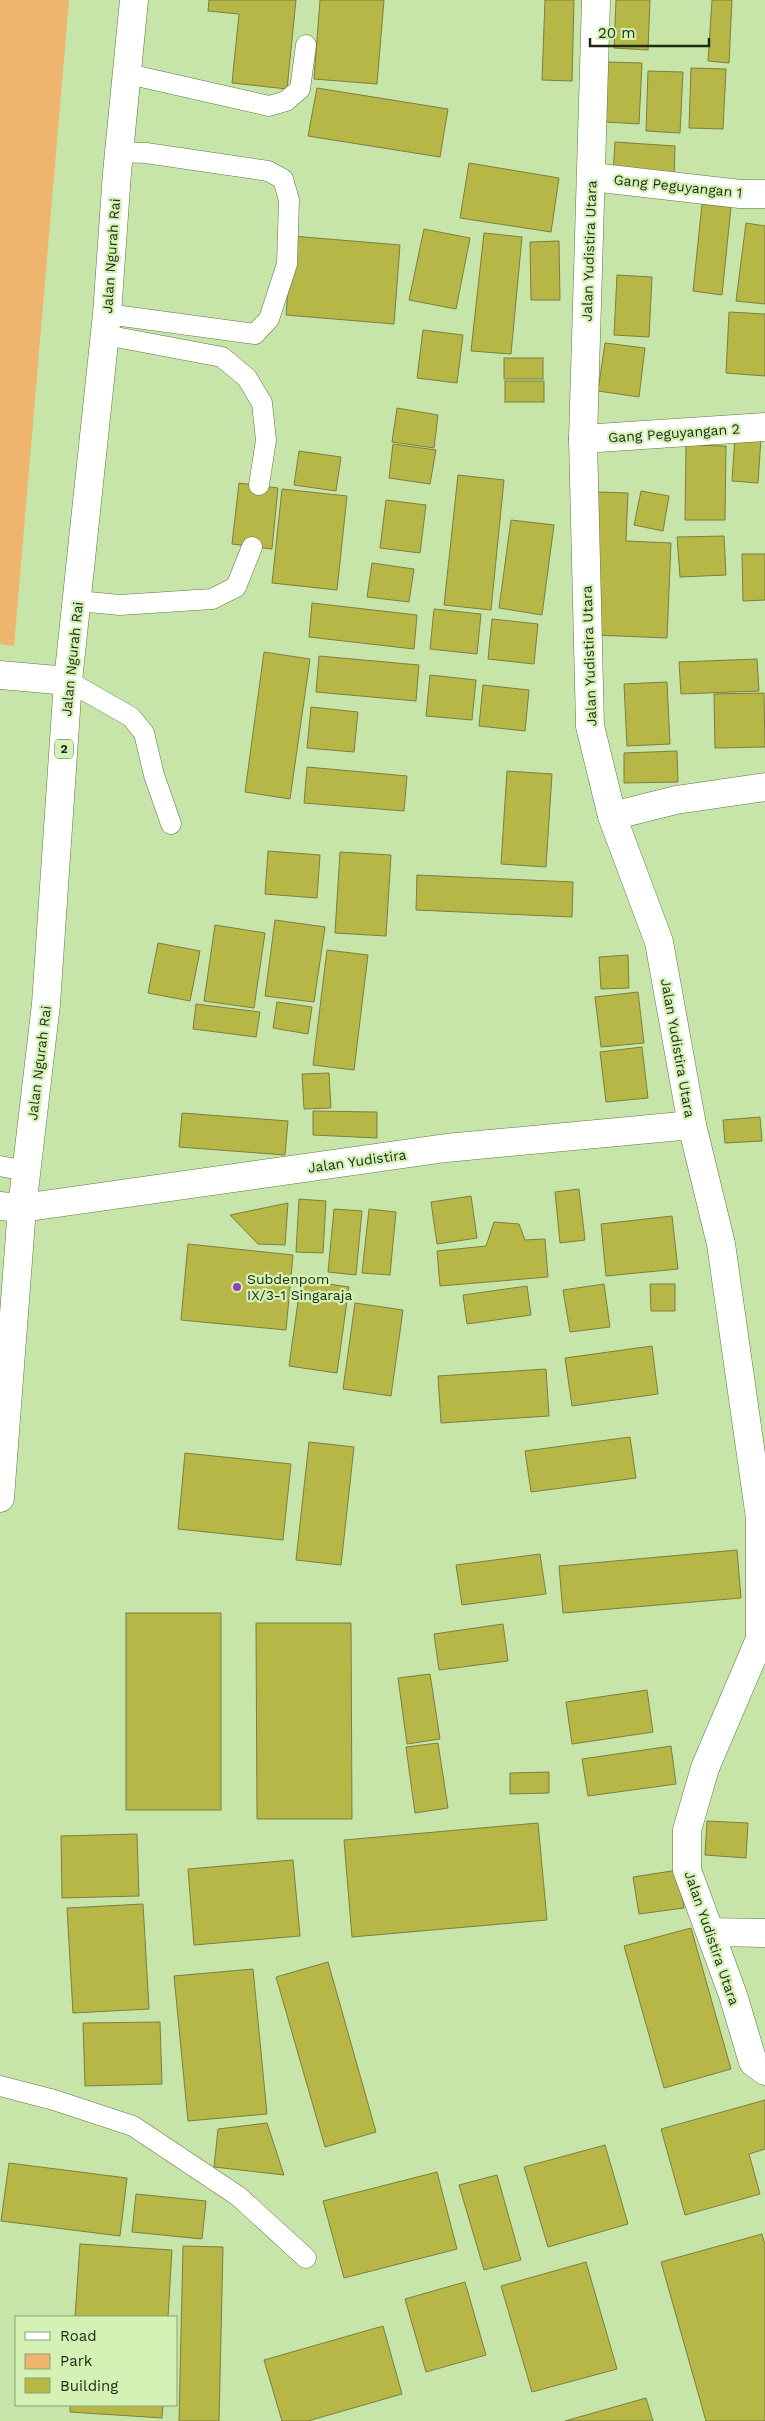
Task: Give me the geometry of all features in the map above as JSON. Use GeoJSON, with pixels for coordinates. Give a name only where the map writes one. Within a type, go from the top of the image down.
{"type":"FeatureCollection","features":[{"type":"Feature","properties":{"kind":"main road","name":"Jalan Ngurah Rai"},"geometry":{"type":"LineString","coordinates":[[0,1498],[13,1168],[46,1004],[68,681],[106,324],[134,0]]}},
{"type":"Feature","properties":{"kind":"main road","name":"Jalan Yudistira Utara"},"geometry":{"type":"LineString","coordinates":[[596,0],[583,438],[590,726],[612,816],[658,942],[692,1124],[721,1244],[763,1517],[763,1639],[705,1768],[687,1830],[687,1870],[733,1995],[753,2062],[765,2071]]}},
{"type":"Feature","properties":{"kind":"main road","name":"Gang Peguyangan 1"},"geometry":{"type":"LineString","coordinates":[[592,177],[740,194],[765,194]]}},
{"type":"Feature","properties":{"kind":"main road","name":"Gang Peguyangan 2"},"geometry":{"type":"LineString","coordinates":[[583,438],[765,427]]}},
{"type":"Feature","properties":{"kind":"main road"},"geometry":{"type":"LineString","coordinates":[[0,675],[68,681]]}},
{"type":"Feature","properties":{"kind":"main road"},"geometry":{"type":"LineString","coordinates":[[612,816],[676,800],[765,787]]}},
{"type":"Feature","properties":{"kind":"main road","name":"Jalan Yudistira"},"geometry":{"type":"LineString","coordinates":[[11,1207],[446,1148],[692,1124]]}},
{"type":"Feature","properties":{"kind":"main road"},"geometry":{"type":"LineString","coordinates":[[711,1932],[765,1933]]}},
{"type":"Feature","properties":{"kind":"lane"},"geometry":{"type":"LineString","coordinates":[[128,74],[268,106],[286,100],[300,89],[306,45]]}},
{"type":"Feature","properties":{"kind":"lane"},"geometry":{"type":"LineString","coordinates":[[106,324],[255,334],[269,319],[287,264],[290,200],[283,179],[268,171],[146,153],[120,152]]}},
{"type":"Feature","properties":{"kind":"lane"},"geometry":{"type":"LineString","coordinates":[[106,324],[222,357],[247,378],[262,403],[266,440],[259,486]]}},
{"type":"Feature","properties":{"kind":"lane"},"geometry":{"type":"LineString","coordinates":[[78,601],[120,606],[212,599],[236,587],[252,547]]}},
{"type":"Feature","properties":{"kind":"lane"},"geometry":{"type":"LineString","coordinates":[[68,681],[130,717],[144,733],[154,775],[171,824]]}},
{"type":"Feature","properties":{"kind":"lane"},"geometry":{"type":"LineString","coordinates":[[0,2086],[54,2100],[133,2126],[238,2196],[306,2258]]}},
{"type":"Feature","properties":{"kind":"green space"},"geometry":{"type":"Polygon","coordinates":[[[0,0],[69,0],[14,646],[0,644],[0,0]]]}},
{"type":"Feature","properties":{"kind":"building"},"geometry":{"type":"Polygon","coordinates":[[[209,0],[296,0],[287,89],[232,83],[239,14],[208,11],[209,0]]]}},
{"type":"Feature","properties":{"kind":"building"},"geometry":{"type":"Polygon","coordinates":[[[320,0],[384,0],[377,84],[314,79],[320,0]]]}},
{"type":"Feature","properties":{"kind":"building"},"geometry":{"type":"Polygon","coordinates":[[[545,0],[574,0],[572,81],[542,80],[545,0]]]}},
{"type":"Feature","properties":{"kind":"building"},"geometry":{"type":"Polygon","coordinates":[[[616,0],[650,0],[648,50],[614,48],[616,0]]]}},
{"type":"Feature","properties":{"kind":"building"},"geometry":{"type":"Polygon","coordinates":[[[712,0],[732,0],[729,63],[708,61],[712,0]]]}},
{"type":"Feature","properties":{"kind":"building"},"geometry":{"type":"Polygon","coordinates":[[[607,62],[642,63],[639,124],[605,122],[607,62]]]}},
{"type":"Feature","properties":{"kind":"building"},"geometry":{"type":"Polygon","coordinates":[[[691,68],[726,69],[723,129],[689,128],[691,68]]]}},
{"type":"Feature","properties":{"kind":"building"},"geometry":{"type":"Polygon","coordinates":[[[648,71],[683,72],[680,133],[646,131],[648,71]]]}},
{"type":"Feature","properties":{"kind":"building"},"geometry":{"type":"Polygon","coordinates":[[[317,88],[448,109],[440,157],[308,136],[317,88]]]}},
{"type":"Feature","properties":{"kind":"building"},"geometry":{"type":"Polygon","coordinates":[[[615,142],[675,146],[674,180],[613,175],[615,142]]]}},
{"type":"Feature","properties":{"kind":"building"},"geometry":{"type":"Polygon","coordinates":[[[469,163],[559,178],[551,232],[460,218],[469,163]]]}},
{"type":"Feature","properties":{"kind":"building"},"geometry":{"type":"Polygon","coordinates":[[[702,204],[731,207],[722,295],[693,291],[702,204]]]}},
{"type":"Feature","properties":{"kind":"building"},"geometry":{"type":"Polygon","coordinates":[[[746,223],[765,226],[765,304],[736,301],[746,223]]]}},
{"type":"Feature","properties":{"kind":"building"},"geometry":{"type":"Polygon","coordinates":[[[424,229],[470,238],[456,309],[409,300],[424,229]]]}},
{"type":"Feature","properties":{"kind":"building"},"geometry":{"type":"Polygon","coordinates":[[[484,233],[522,237],[511,354],[471,351],[484,233]]]}},
{"type":"Feature","properties":{"kind":"building"},"geometry":{"type":"Polygon","coordinates":[[[292,236],[400,245],[394,324],[286,315],[292,236]]]}},
{"type":"Feature","properties":{"kind":"building"},"geometry":{"type":"Polygon","coordinates":[[[559,241],[560,300],[531,300],[530,242],[559,241]]]}},
{"type":"Feature","properties":{"kind":"building"},"geometry":{"type":"Polygon","coordinates":[[[617,275],[652,277],[649,337],[614,335],[617,275]]]}},
{"type":"Feature","properties":{"kind":"building"},"geometry":{"type":"Polygon","coordinates":[[[729,312],[765,314],[765,376],[726,373],[729,312]]]}},
{"type":"Feature","properties":{"kind":"building"},"geometry":{"type":"Polygon","coordinates":[[[423,330],[463,335],[457,383],[417,378],[423,330]]]}},
{"type":"Feature","properties":{"kind":"building"},"geometry":{"type":"Polygon","coordinates":[[[605,343],[645,348],[639,397],[598,391],[605,343]]]}},
{"type":"Feature","properties":{"kind":"building"},"geometry":{"type":"Polygon","coordinates":[[[504,358],[543,358],[543,379],[504,379],[504,358]]]}},
{"type":"Feature","properties":{"kind":"building"},"geometry":{"type":"Polygon","coordinates":[[[505,381],[544,381],[544,402],[505,402],[505,381]]]}},
{"type":"Feature","properties":{"kind":"building"},"geometry":{"type":"Polygon","coordinates":[[[397,408],[438,415],[434,448],[392,442],[397,408]]]}},
{"type":"Feature","properties":{"kind":"building"},"geometry":{"type":"Polygon","coordinates":[[[735,436],[761,438],[758,483],[732,481],[735,436]]]}},
{"type":"Feature","properties":{"kind":"building"},"geometry":{"type":"Polygon","coordinates":[[[393,444],[436,450],[430,484],[389,478],[393,444]]]}},
{"type":"Feature","properties":{"kind":"building"},"geometry":{"type":"Polygon","coordinates":[[[686,445],[726,446],[725,520],[685,520],[686,445]]]}},
{"type":"Feature","properties":{"kind":"building"},"geometry":{"type":"Polygon","coordinates":[[[299,451],[341,457],[336,491],[294,485],[299,451]]]}},
{"type":"Feature","properties":{"kind":"building"},"geometry":{"type":"Polygon","coordinates":[[[458,475],[504,480],[491,610],[444,605],[458,475]]]}},
{"type":"Feature","properties":{"kind":"building"},"geometry":{"type":"Polygon","coordinates":[[[239,483],[278,488],[272,549],[232,544],[239,483]]]}},
{"type":"Feature","properties":{"kind":"building"},"geometry":{"type":"Polygon","coordinates":[[[282,489],[347,496],[337,590],[272,583],[282,489]]]}},
{"type":"Feature","properties":{"kind":"building"},"geometry":{"type":"Polygon","coordinates":[[[641,491],[669,496],[663,531],[634,525],[641,491]]]}},
{"type":"Feature","properties":{"kind":"building"},"geometry":{"type":"Polygon","coordinates":[[[598,492],[628,493],[626,541],[671,543],[667,638],[594,635],[598,492]]]}},
{"type":"Feature","properties":{"kind":"building"},"geometry":{"type":"Polygon","coordinates":[[[386,500],[426,505],[420,553],[380,548],[386,500]]]}},
{"type":"Feature","properties":{"kind":"building"},"geometry":{"type":"Polygon","coordinates":[[[511,520],[554,525],[542,615],[499,608],[511,520]]]}},
{"type":"Feature","properties":{"kind":"building"},"geometry":{"type":"Polygon","coordinates":[[[724,536],[726,575],[680,577],[677,537],[724,536]]]}},
{"type":"Feature","properties":{"kind":"building"},"geometry":{"type":"Polygon","coordinates":[[[742,554],[765,554],[765,600],[743,601],[742,554]]]}},
{"type":"Feature","properties":{"kind":"building"},"geometry":{"type":"Polygon","coordinates":[[[372,563],[414,569],[409,602],[367,597],[372,563]]]}},
{"type":"Feature","properties":{"kind":"building"},"geometry":{"type":"Polygon","coordinates":[[[312,603],[417,615],[414,649],[309,637],[312,603]]]}},
{"type":"Feature","properties":{"kind":"building"},"geometry":{"type":"Polygon","coordinates":[[[434,609],[481,614],[477,654],[430,649],[434,609]]]}},
{"type":"Feature","properties":{"kind":"building"},"geometry":{"type":"Polygon","coordinates":[[[492,619],[538,624],[534,664],[488,659],[492,619]]]}},
{"type":"Feature","properties":{"kind":"building"},"geometry":{"type":"Polygon","coordinates":[[[264,652],[310,659],[290,799],[245,792],[264,652]]]}},
{"type":"Feature","properties":{"kind":"building"},"geometry":{"type":"Polygon","coordinates":[[[319,656],[419,665],[416,701],[316,692],[319,656]]]}},
{"type":"Feature","properties":{"kind":"building"},"geometry":{"type":"Polygon","coordinates":[[[757,659],[759,691],[681,694],[679,662],[757,659]]]}},
{"type":"Feature","properties":{"kind":"building"},"geometry":{"type":"Polygon","coordinates":[[[430,675],[476,680],[472,720],[426,716],[430,675]]]}},
{"type":"Feature","properties":{"kind":"building"},"geometry":{"type":"Polygon","coordinates":[[[667,682],[670,744],[627,746],[624,684],[667,682]]]}},
{"type":"Feature","properties":{"kind":"building"},"geometry":{"type":"Polygon","coordinates":[[[483,685],[529,690],[525,731],[479,726],[483,685]]]}},
{"type":"Feature","properties":{"kind":"building"},"geometry":{"type":"Polygon","coordinates":[[[764,693],[765,747],[715,748],[714,694],[764,693]]]}},
{"type":"Feature","properties":{"kind":"building"},"geometry":{"type":"Polygon","coordinates":[[[311,707],[358,712],[354,752],[307,748],[311,707]]]}},
{"type":"Feature","properties":{"kind":"building"},"geometry":{"type":"Polygon","coordinates":[[[677,751],[678,782],[624,783],[624,753],[677,751]]]}},
{"type":"Feature","properties":{"kind":"building"},"geometry":{"type":"Polygon","coordinates":[[[307,767],[407,776],[404,811],[304,803],[307,767]]]}},
{"type":"Feature","properties":{"kind":"building"},"geometry":{"type":"Polygon","coordinates":[[[507,771],[552,774],[546,867],[501,864],[507,771]]]}},
{"type":"Feature","properties":{"kind":"building"},"geometry":{"type":"Polygon","coordinates":[[[268,851],[320,855],[317,898],[265,894],[268,851]]]}},
{"type":"Feature","properties":{"kind":"building"},"geometry":{"type":"Polygon","coordinates":[[[340,852],[391,855],[386,936],[335,933],[340,852]]]}},
{"type":"Feature","properties":{"kind":"building"},"geometry":{"type":"Polygon","coordinates":[[[417,875],[573,882],[572,917],[416,910],[417,875]]]}},
{"type":"Feature","properties":{"kind":"building"},"geometry":{"type":"Polygon","coordinates":[[[275,920],[325,927],[314,1002],[265,996],[275,920]]]}},
{"type":"Feature","properties":{"kind":"building"},"geometry":{"type":"Polygon","coordinates":[[[215,925],[265,933],[254,1008],[204,1001],[215,925]]]}},
{"type":"Feature","properties":{"kind":"building"},"geometry":{"type":"Polygon","coordinates":[[[158,943],[200,951],[190,1001],[148,993],[158,943]]]}},
{"type":"Feature","properties":{"kind":"building"},"geometry":{"type":"Polygon","coordinates":[[[327,950],[368,955],[354,1070],[313,1065],[327,950]]]}},
{"type":"Feature","properties":{"kind":"building"},"geometry":{"type":"Polygon","coordinates":[[[628,955],[629,988],[601,989],[599,957],[628,955]]]}},
{"type":"Feature","properties":{"kind":"building"},"geometry":{"type":"Polygon","coordinates":[[[638,992],[644,1043],[601,1047],[595,997],[638,992]]]}},
{"type":"Feature","properties":{"kind":"building"},"geometry":{"type":"Polygon","coordinates":[[[277,1002],[312,1007],[308,1034],[273,1028],[277,1002]]]}},
{"type":"Feature","properties":{"kind":"building"},"geometry":{"type":"Polygon","coordinates":[[[196,1004],[260,1012],[256,1037],[193,1029],[196,1004]]]}},
{"type":"Feature","properties":{"kind":"building"},"geometry":{"type":"Polygon","coordinates":[[[642,1047],[648,1098],[606,1102],[600,1052],[642,1047]]]}},
{"type":"Feature","properties":{"kind":"building"},"geometry":{"type":"Polygon","coordinates":[[[329,1073],[331,1108],[304,1109],[302,1074],[329,1073]]]}},
{"type":"Feature","properties":{"kind":"building"},"geometry":{"type":"Polygon","coordinates":[[[313,1111],[377,1112],[377,1138],[313,1135],[313,1111]]]}},
{"type":"Feature","properties":{"kind":"building"},"geometry":{"type":"Polygon","coordinates":[[[182,1113],[288,1121],[285,1155],[179,1147],[182,1113]]]}},
{"type":"Feature","properties":{"kind":"building"},"geometry":{"type":"Polygon","coordinates":[[[760,1117],[762,1141],[725,1143],[723,1120],[760,1117]]]}},
{"type":"Feature","properties":{"kind":"building"},"geometry":{"type":"Polygon","coordinates":[[[579,1189],[585,1240],[560,1243],[555,1192],[579,1189]]]}},
{"type":"Feature","properties":{"kind":"building"},"geometry":{"type":"Polygon","coordinates":[[[471,1196],[477,1238],[437,1244],[431,1202],[471,1196]]]}},
{"type":"Feature","properties":{"kind":"building"},"geometry":{"type":"Polygon","coordinates":[[[299,1199],[326,1201],[323,1253],[296,1252],[299,1199]]]}},
{"type":"Feature","properties":{"kind":"building"},"geometry":{"type":"Polygon","coordinates":[[[288,1203],[285,1245],[258,1244],[230,1215],[288,1203]]]}},
{"type":"Feature","properties":{"kind":"building"},"geometry":{"type":"Polygon","coordinates":[[[334,1209],[362,1211],[356,1275],[328,1272],[334,1209]]]}},
{"type":"Feature","properties":{"kind":"building"},"geometry":{"type":"Polygon","coordinates":[[[369,1209],[396,1212],[390,1275],[362,1273],[369,1209]]]}},
{"type":"Feature","properties":{"kind":"building"},"geometry":{"type":"Polygon","coordinates":[[[672,1216],[678,1269],[606,1276],[601,1224],[672,1216]]]}},
{"type":"Feature","properties":{"kind":"building"},"geometry":{"type":"Polygon","coordinates":[[[494,1222],[519,1224],[525,1240],[545,1239],[548,1277],[440,1286],[437,1251],[486,1246],[494,1222]]]}},
{"type":"Feature","properties":{"kind":"building","name":"Subdenpom IX/3-1 Singaraja"},"geometry":{"type":"Polygon","coordinates":[[[188,1244],[293,1255],[286,1330],[181,1320],[188,1244]]]}},
{"type":"Feature","properties":{"kind":"building"},"geometry":{"type":"Polygon","coordinates":[[[301,1280],[349,1287],[337,1373],[289,1366],[301,1280]]]}},
{"type":"Feature","properties":{"kind":"building"},"geometry":{"type":"Polygon","coordinates":[[[604,1284],[610,1327],[570,1332],[563,1290],[604,1284]]]}},
{"type":"Feature","properties":{"kind":"building"},"geometry":{"type":"Polygon","coordinates":[[[650,1284],[675,1284],[675,1311],[651,1311],[650,1284]]]}},
{"type":"Feature","properties":{"kind":"building"},"geometry":{"type":"Polygon","coordinates":[[[527,1286],[531,1315],[467,1324],[463,1295],[527,1286]]]}},
{"type":"Feature","properties":{"kind":"building"},"geometry":{"type":"Polygon","coordinates":[[[355,1303],[403,1310],[391,1396],[343,1389],[355,1303]]]}},
{"type":"Feature","properties":{"kind":"building"},"geometry":{"type":"Polygon","coordinates":[[[652,1346],[658,1394],[572,1406],[565,1358],[652,1346]]]}},
{"type":"Feature","properties":{"kind":"building"},"geometry":{"type":"Polygon","coordinates":[[[546,1369],[549,1416],[441,1423],[438,1376],[546,1369]]]}},
{"type":"Feature","properties":{"kind":"building"},"geometry":{"type":"Polygon","coordinates":[[[630,1437],[636,1478],[531,1492],[525,1451],[630,1437]]]}},
{"type":"Feature","properties":{"kind":"building"},"geometry":{"type":"Polygon","coordinates":[[[309,1442],[354,1447],[341,1565],[296,1560],[309,1442]]]}},
{"type":"Feature","properties":{"kind":"building"},"geometry":{"type":"Polygon","coordinates":[[[185,1453],[291,1464],[283,1540],[178,1529],[185,1453]]]}},
{"type":"Feature","properties":{"kind":"building"},"geometry":{"type":"Polygon","coordinates":[[[737,1550],[741,1598],[563,1613],[559,1566],[737,1550]]]}},
{"type":"Feature","properties":{"kind":"building"},"geometry":{"type":"Polygon","coordinates":[[[540,1554],[546,1594],[462,1605],[456,1565],[540,1554]]]}},
{"type":"Feature","properties":{"kind":"building"},"geometry":{"type":"Polygon","coordinates":[[[126,1613],[221,1613],[221,1810],[126,1810],[126,1613]]]}},
{"type":"Feature","properties":{"kind":"building"},"geometry":{"type":"Polygon","coordinates":[[[256,1623],[351,1623],[352,1819],[257,1819],[256,1623]]]}},
{"type":"Feature","properties":{"kind":"building"},"geometry":{"type":"Polygon","coordinates":[[[503,1624],[508,1661],[439,1670],[434,1634],[503,1624]]]}},
{"type":"Feature","properties":{"kind":"building"},"geometry":{"type":"Polygon","coordinates":[[[430,1674],[440,1739],[407,1744],[398,1678],[430,1674]]]}},
{"type":"Feature","properties":{"kind":"building"},"geometry":{"type":"Polygon","coordinates":[[[647,1690],[653,1732],[572,1744],[566,1702],[647,1690]]]}},
{"type":"Feature","properties":{"kind":"building"},"geometry":{"type":"Polygon","coordinates":[[[438,1743],[448,1808],[415,1813],[406,1747],[438,1743]]]}},
{"type":"Feature","properties":{"kind":"building"},"geometry":{"type":"Polygon","coordinates":[[[671,1746],[676,1784],[588,1796],[582,1759],[671,1746]]]}},
{"type":"Feature","properties":{"kind":"building"},"geometry":{"type":"Polygon","coordinates":[[[549,1772],[549,1793],[510,1794],[510,1773],[549,1772]]]}},
{"type":"Feature","properties":{"kind":"building"},"geometry":{"type":"Polygon","coordinates":[[[707,1821],[748,1823],[746,1858],[705,1855],[707,1821]]]}},
{"type":"Feature","properties":{"kind":"building"},"geometry":{"type":"Polygon","coordinates":[[[538,1823],[547,1920],[352,1937],[344,1840],[538,1823]]]}},
{"type":"Feature","properties":{"kind":"building"},"geometry":{"type":"Polygon","coordinates":[[[137,1834],[139,1896],[62,1898],[61,1836],[137,1834]]]}},
{"type":"Feature","properties":{"kind":"building"},"geometry":{"type":"Polygon","coordinates":[[[293,1860],[300,1936],[194,1945],[188,1869],[293,1860]]]}},
{"type":"Feature","properties":{"kind":"building"},"geometry":{"type":"Polygon","coordinates":[[[678,1870],[684,1908],[639,1914],[633,1877],[678,1870]]]}},
{"type":"Feature","properties":{"kind":"building"},"geometry":{"type":"Polygon","coordinates":[[[143,1904],[149,2009],[73,2013],[67,1908],[143,1904]]]}},
{"type":"Feature","properties":{"kind":"building"},"geometry":{"type":"Polygon","coordinates":[[[691,1928],[731,2069],[664,2088],[624,1946],[691,1928]]]}},
{"type":"Feature","properties":{"kind":"building"},"geometry":{"type":"Polygon","coordinates":[[[328,1962],[376,2132],[325,2147],[276,1977],[328,1962]]]}},
{"type":"Feature","properties":{"kind":"building"},"geometry":{"type":"Polygon","coordinates":[[[253,1969],[267,2114],[188,2121],[174,1976],[253,1969]]]}},
{"type":"Feature","properties":{"kind":"building"},"geometry":{"type":"Polygon","coordinates":[[[160,2022],[162,2084],[85,2086],[83,2023],[160,2022]]]}},
{"type":"Feature","properties":{"kind":"building"},"geometry":{"type":"Polygon","coordinates":[[[765,2100],[765,2149],[749,2154],[760,2194],[685,2215],[661,2129],[765,2100]]]}},
{"type":"Feature","properties":{"kind":"building"},"geometry":{"type":"Polygon","coordinates":[[[267,2123],[284,2175],[214,2167],[218,2129],[267,2123]]]}},
{"type":"Feature","properties":{"kind":"building"},"geometry":{"type":"Polygon","coordinates":[[[605,2145],[628,2224],[548,2247],[524,2167],[605,2145]]]}},
{"type":"Feature","properties":{"kind":"building"},"geometry":{"type":"Polygon","coordinates":[[[9,2163],[127,2178],[120,2236],[1,2221],[9,2163]]]}},
{"type":"Feature","properties":{"kind":"building"},"geometry":{"type":"Polygon","coordinates":[[[437,2172],[457,2249],[344,2278],[323,2201],[437,2172]]]}},
{"type":"Feature","properties":{"kind":"building"},"geometry":{"type":"Polygon","coordinates":[[[497,2175],[521,2260],[484,2270],[459,2185],[497,2175]]]}},
{"type":"Feature","properties":{"kind":"building"},"geometry":{"type":"Polygon","coordinates":[[[136,2194],[206,2201],[202,2239],[132,2232],[136,2194]]]}},
{"type":"Feature","properties":{"kind":"building"},"geometry":{"type":"Polygon","coordinates":[[[762,2234],[765,2245],[765,2421],[706,2421],[661,2262],[762,2234]]]}},
{"type":"Feature","properties":{"kind":"building"},"geometry":{"type":"Polygon","coordinates":[[[80,2244],[172,2250],[168,2316],[75,2316],[80,2244]]]}},
{"type":"Feature","properties":{"kind":"building"},"geometry":{"type":"Polygon","coordinates":[[[183,2246],[223,2247],[219,2421],[179,2421],[183,2246]]]}},
{"type":"Feature","properties":{"kind":"building"},"geometry":{"type":"Polygon","coordinates":[[[586,2262],[617,2369],[532,2392],[501,2286],[586,2262]]]}},
{"type":"Feature","properties":{"kind":"building"},"geometry":{"type":"Polygon","coordinates":[[[465,2282],[486,2355],[426,2372],[405,2299],[465,2282]]]}},
{"type":"Feature","properties":{"kind":"building"},"geometry":{"type":"Polygon","coordinates":[[[383,2326],[402,2394],[308,2421],[282,2421],[264,2360],[383,2326]]]}},
{"type":"Feature","properties":{"kind":"building"},"geometry":{"type":"Polygon","coordinates":[[[646,2398],[653,2421],[565,2421],[646,2398]]]}},
{"type":"Feature","properties":{"kind":"building"},"geometry":{"type":"Polygon","coordinates":[[[70,2406],[163,2406],[162,2418],[70,2412],[70,2406]]]}},
{"type":"Feature","properties":{"kind":"place","name":"Subdenpom IX/3-1 Singaraja"},"geometry":{"type":"Point","coordinates":[237,1287]}}]}
